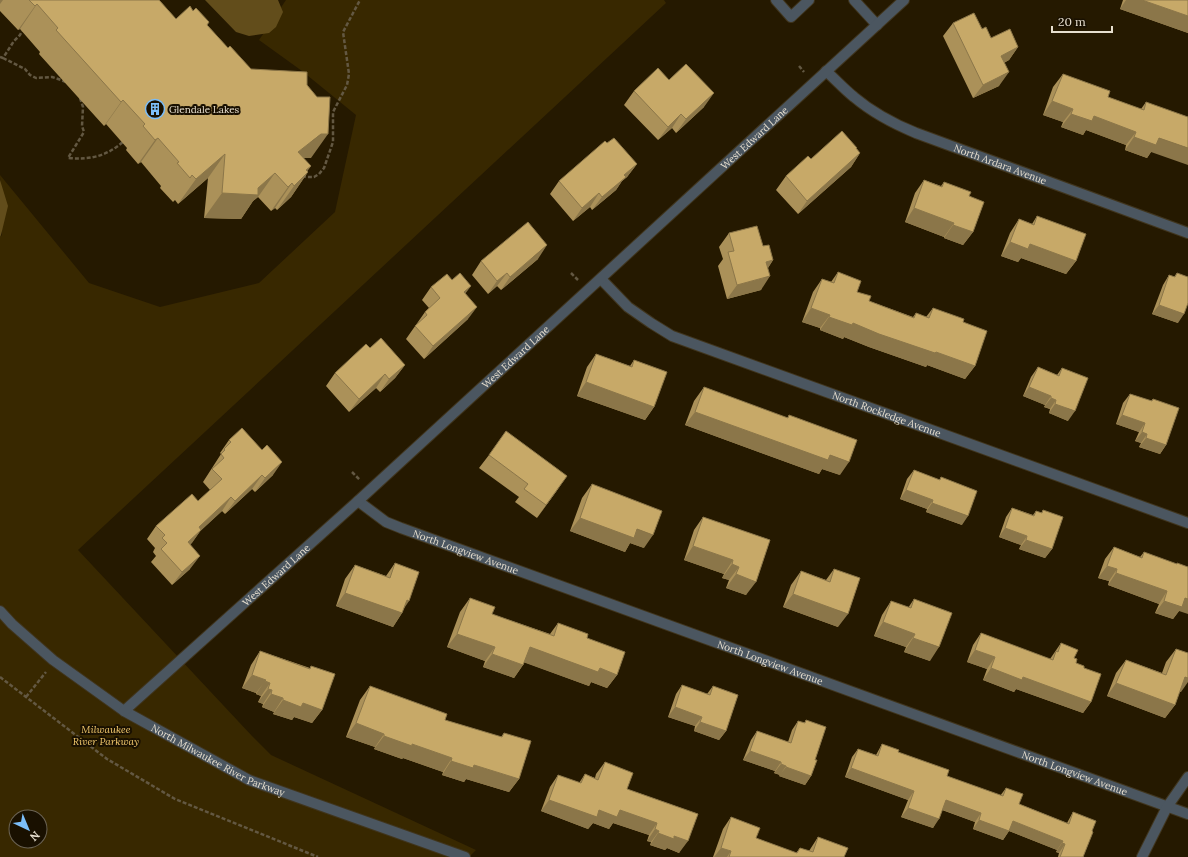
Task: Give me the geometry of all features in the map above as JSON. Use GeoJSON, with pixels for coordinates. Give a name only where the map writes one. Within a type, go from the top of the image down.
{"type":"FeatureCollection","features":[{"type":"Feature","properties":{"kind":"street"},"geometry":{"type":"LineString","coordinates":[[776,0],[791,17],[809,0]]}},
{"type":"Feature","properties":{"kind":"street"},"geometry":{"type":"LineString","coordinates":[[854,0],[877,25]]}},
{"type":"Feature","properties":{"kind":"street","name":"West Edward Lane"},"geometry":{"type":"LineString","coordinates":[[124,710],[358,501],[904,0]]}},
{"type":"Feature","properties":{"kind":"street","name":"North Ardara Avenue"},"geometry":{"type":"LineString","coordinates":[[826,71],[854,97],[874,112],[916,133],[1188,233]]}},
{"type":"Feature","properties":{"kind":"street","name":"North Rockledge Avenue"},"geometry":{"type":"LineString","coordinates":[[601,279],[628,307],[672,336],[1188,523]]}},
{"type":"Feature","properties":{"kind":"street","name":"North Longview Avenue"},"geometry":{"type":"LineString","coordinates":[[358,501],[386,522],[401,528],[1188,814]]}},
{"type":"Feature","properties":{"kind":"street","name":"North Milwaukee River Parkway"},"geometry":{"type":"LineString","coordinates":[[0,611],[12,624],[55,661],[124,710],[249,780],[464,857]]}},
{"type":"Feature","properties":{"kind":"street"},"geometry":{"type":"LineString","coordinates":[[1142,857],[1167,807],[1188,777]]}},
{"type":"Feature","properties":{"kind":"path"},"geometry":{"type":"LineString","coordinates":[[300,174],[306,178],[314,177],[319,174],[324,168],[333,142],[333,112],[347,85],[349,74],[343,32],[360,0]]}},
{"type":"Feature","properties":{"kind":"path"},"geometry":{"type":"LineString","coordinates":[[22,31],[20,36],[14,41],[1,58],[25,69],[30,75],[36,78],[52,77],[68,84]]}},
{"type":"Feature","properties":{"kind":"path"},"geometry":{"type":"LineString","coordinates":[[77,94],[83,107],[82,126],[84,132],[68,158],[77,159],[103,156],[117,148],[127,139]]}},
{"type":"Feature","properties":{"kind":"path"},"geometry":{"type":"LineString","coordinates":[[26,697],[55,661]]}},
{"type":"Feature","properties":{"kind":"path"},"geometry":{"type":"LineString","coordinates":[[0,677],[107,759],[175,799],[318,857]]}},
{"type":"Feature","properties":{"kind":"green space","name":"Milwaukee River Parkway"},"geometry":{"type":"Polygon","coordinates":[[[286,0],[664,0],[666,3],[78,550],[271,755],[476,850],[469,857],[0,857],[0,237],[2,235],[0,175],[89,283],[160,307],[259,283],[335,212],[356,115],[302,71],[259,40],[286,0]]]}},
{"type":"Feature","properties":{"kind":"shaded area"},"geometry":{"type":"Polygon","coordinates":[[[205,0],[278,0],[283,12],[276,27],[269,33],[249,36],[236,32],[205,0]]]}},
{"type":"Feature","properties":{"kind":"shaded area"},"geometry":{"type":"Polygon","coordinates":[[[0,180],[8,206],[0,237],[0,180]]]}},
{"type":"Feature","properties":{"kind":"building","name":"Glendale Lakes"},"geometry":{"type":"Polygon","coordinates":[[[29,0],[159,0],[176,19],[190,6],[193,11],[196,8],[209,22],[207,25],[228,48],[230,46],[251,69],[307,72],[307,85],[317,97],[330,97],[328,134],[321,134],[298,152],[311,166],[306,170],[308,172],[294,186],[292,183],[288,187],[275,173],[258,188],[258,195],[222,193],[225,154],[196,179],[192,175],[190,178],[177,163],[179,162],[158,138],[155,140],[143,126],[145,124],[123,100],[121,102],[56,30],[58,28],[37,4],[35,6],[29,0]]]}},
{"type":"Feature","properties":{"kind":"building"},"geometry":{"type":"Polygon","coordinates":[[[1142,0],[1188,0],[1188,16],[1142,0]]]}},
{"type":"Feature","properties":{"kind":"building"},"geometry":{"type":"Polygon","coordinates":[[[974,13],[982,29],[986,27],[991,38],[1010,29],[1018,47],[1001,56],[1009,72],[983,85],[953,23],[974,13]]]}},
{"type":"Feature","properties":{"kind":"building"},"geometry":{"type":"Polygon","coordinates":[[[686,64],[714,93],[686,119],[681,114],[668,127],[634,91],[658,68],[669,80],[686,64]]]}},
{"type":"Feature","properties":{"kind":"building"},"geometry":{"type":"Polygon","coordinates":[[[1063,74],[1110,91],[1108,97],[1144,110],[1146,102],[1188,117],[1188,148],[1159,138],[1156,145],[1134,137],[1136,132],[1094,116],[1092,121],[1071,114],[1073,109],[1052,101],[1063,74]]]}},
{"type":"Feature","properties":{"kind":"building"},"geometry":{"type":"Polygon","coordinates":[[[842,131],[860,153],[807,201],[786,176],[808,156],[811,159],[842,131]]]}},
{"type":"Feature","properties":{"kind":"building"},"geometry":{"type":"Polygon","coordinates":[[[614,138],[637,164],[624,175],[626,177],[602,197],[599,193],[582,208],[559,181],[605,141],[607,143],[614,138]]]}},
{"type":"Feature","properties":{"kind":"building"},"geometry":{"type":"Polygon","coordinates":[[[924,180],[942,187],[944,182],[971,192],[969,196],[984,202],[973,232],[914,208],[924,180]]]}},
{"type":"Feature","properties":{"kind":"building"},"geometry":{"type":"Polygon","coordinates":[[[1037,216],[1086,234],[1076,261],[1030,244],[1028,249],[1010,242],[1019,219],[1034,225],[1037,216]]]}},
{"type":"Feature","properties":{"kind":"building"},"geometry":{"type":"Polygon","coordinates":[[[528,222],[547,245],[510,277],[507,273],[497,281],[481,261],[528,222]]]}},
{"type":"Feature","properties":{"kind":"building"},"geometry":{"type":"Polygon","coordinates":[[[757,226],[763,246],[769,245],[773,260],[766,262],[770,276],[737,285],[728,252],[734,251],[729,233],[757,226]]]}},
{"type":"Feature","properties":{"kind":"building"},"geometry":{"type":"Polygon","coordinates":[[[838,272],[861,281],[857,292],[871,296],[869,301],[914,318],[916,313],[929,318],[933,308],[964,319],[963,322],[987,331],[975,366],[879,334],[853,323],[852,325],[829,317],[830,315],[811,308],[822,279],[834,283],[838,272]]]}},
{"type":"Feature","properties":{"kind":"building"},"geometry":{"type":"Polygon","coordinates":[[[460,273],[471,286],[464,292],[477,307],[433,346],[415,326],[427,315],[425,312],[440,298],[431,287],[447,274],[452,280],[460,273]]]}},
{"type":"Feature","properties":{"kind":"building"},"geometry":{"type":"Polygon","coordinates":[[[1177,273],[1188,277],[1188,303],[1184,314],[1159,305],[1169,275],[1175,277],[1177,273]]]}},
{"type":"Feature","properties":{"kind":"building"},"geometry":{"type":"Polygon","coordinates":[[[381,338],[405,365],[389,379],[385,374],[359,399],[335,373],[366,344],[370,348],[381,338]]]}},
{"type":"Feature","properties":{"kind":"building"},"geometry":{"type":"Polygon","coordinates":[[[596,354],[632,367],[634,360],[667,372],[654,407],[586,382],[596,354]]]}},
{"type":"Feature","properties":{"kind":"building"},"geometry":{"type":"Polygon","coordinates":[[[1038,367],[1059,376],[1062,368],[1088,378],[1075,411],[1055,404],[1056,400],[1051,398],[1051,396],[1029,387],[1038,367]]]}},
{"type":"Feature","properties":{"kind":"building"},"geometry":{"type":"Polygon","coordinates":[[[704,387],[788,418],[789,415],[857,440],[849,462],[830,455],[828,460],[695,412],[704,387]]]}},
{"type":"Feature","properties":{"kind":"building"},"geometry":{"type":"Polygon","coordinates":[[[1130,394],[1152,401],[1153,399],[1179,408],[1166,445],[1146,438],[1147,434],[1142,432],[1145,423],[1122,415],[1130,394]]]}},
{"type":"Feature","properties":{"kind":"building"},"geometry":{"type":"Polygon","coordinates":[[[242,428],[262,450],[267,445],[282,462],[265,478],[262,475],[235,501],[231,497],[199,527],[201,530],[188,542],[200,556],[182,572],[161,549],[167,543],[162,538],[165,535],[156,526],[192,494],[198,501],[222,479],[212,469],[224,458],[221,454],[231,442],[229,440],[242,428]]]}},
{"type":"Feature","properties":{"kind":"building"},"geometry":{"type":"Polygon","coordinates":[[[506,431],[567,476],[546,505],[524,489],[528,484],[489,455],[506,431]]]}},
{"type":"Feature","properties":{"kind":"building"},"geometry":{"type":"Polygon","coordinates":[[[914,470],[940,480],[941,477],[977,491],[968,516],[932,503],[933,500],[906,490],[914,470]]]}},
{"type":"Feature","properties":{"kind":"building"},"geometry":{"type":"Polygon","coordinates":[[[592,484],[662,511],[653,535],[637,529],[634,538],[580,518],[592,484]]]}},
{"type":"Feature","properties":{"kind":"building"},"geometry":{"type":"Polygon","coordinates":[[[1012,508],[1034,516],[1036,511],[1042,513],[1043,510],[1063,517],[1052,549],[1026,540],[1027,536],[1005,528],[1012,508]]]}},
{"type":"Feature","properties":{"kind":"building"},"geometry":{"type":"Polygon","coordinates":[[[703,517],[770,540],[756,582],[736,574],[739,567],[732,564],[733,560],[693,546],[703,517]]]}},
{"type":"Feature","properties":{"kind":"building"},"geometry":{"type":"Polygon","coordinates":[[[1114,547],[1142,558],[1144,552],[1188,567],[1188,599],[1185,598],[1182,607],[1164,601],[1167,591],[1116,573],[1117,569],[1107,566],[1114,547]]]}},
{"type":"Feature","properties":{"kind":"building"},"geometry":{"type":"Polygon","coordinates":[[[395,563],[419,572],[409,601],[407,600],[402,613],[345,593],[355,565],[390,578],[395,563]]]}},
{"type":"Feature","properties":{"kind":"building"},"geometry":{"type":"Polygon","coordinates":[[[834,569],[860,578],[848,614],[793,594],[801,571],[830,582],[834,569]]]}},
{"type":"Feature","properties":{"kind":"building"},"geometry":{"type":"Polygon","coordinates":[[[470,598],[495,607],[492,614],[554,636],[558,623],[588,634],[587,638],[625,652],[617,675],[600,668],[598,672],[530,647],[523,665],[492,654],[495,647],[457,634],[470,598]]]}},
{"type":"Feature","properties":{"kind":"building"},"geometry":{"type":"Polygon","coordinates":[[[914,599],[952,613],[939,647],[913,638],[915,634],[883,622],[891,601],[911,608],[914,599]]]}},
{"type":"Feature","properties":{"kind":"building"},"geometry":{"type":"Polygon","coordinates":[[[981,633],[1053,660],[1061,643],[1078,650],[1074,658],[1077,659],[1076,663],[1084,666],[1084,668],[1101,674],[1091,702],[1023,677],[1022,680],[991,668],[995,657],[975,650],[981,633]]]}},
{"type":"Feature","properties":{"kind":"building"},"geometry":{"type":"Polygon","coordinates":[[[1176,649],[1188,653],[1188,678],[1185,677],[1175,705],[1116,683],[1126,660],[1166,675],[1176,649]]]}},
{"type":"Feature","properties":{"kind":"building"},"geometry":{"type":"Polygon","coordinates":[[[260,651],[310,669],[311,666],[335,674],[322,710],[303,703],[301,707],[271,694],[272,690],[268,689],[270,683],[252,675],[260,651]]]}},
{"type":"Feature","properties":{"kind":"building"},"geometry":{"type":"Polygon","coordinates":[[[682,685],[710,695],[713,686],[738,695],[726,731],[700,722],[702,717],[675,707],[682,685]]]}},
{"type":"Feature","properties":{"kind":"building"},"geometry":{"type":"Polygon","coordinates":[[[370,686],[447,714],[445,720],[502,737],[504,733],[531,741],[519,779],[474,765],[473,768],[451,761],[452,758],[384,736],[384,734],[356,723],[370,686]]]}},
{"type":"Feature","properties":{"kind":"building"},"geometry":{"type":"Polygon","coordinates":[[[806,720],[826,727],[811,776],[786,767],[781,764],[781,762],[750,751],[757,731],[791,743],[798,721],[805,723],[806,720]]]}},
{"type":"Feature","properties":{"kind":"building"},"geometry":{"type":"Polygon","coordinates":[[[882,744],[899,750],[898,752],[949,770],[947,776],[1003,796],[1006,788],[1023,794],[1019,804],[1069,824],[1073,812],[1096,821],[1083,857],[1060,857],[1065,844],[1062,843],[1063,841],[1013,821],[1009,831],[979,820],[981,813],[946,800],[939,819],[908,808],[914,791],[851,768],[858,749],[878,756],[882,744]]]}},
{"type":"Feature","properties":{"kind":"building"},"geometry":{"type":"Polygon","coordinates":[[[605,762],[633,773],[627,789],[698,814],[688,841],[674,836],[674,839],[658,833],[659,831],[655,829],[657,823],[620,810],[617,817],[599,810],[597,817],[549,800],[558,775],[581,783],[585,774],[598,780],[605,762]]]}},
{"type":"Feature","properties":{"kind":"building"},"geometry":{"type":"Polygon","coordinates":[[[731,817],[760,828],[756,838],[797,853],[800,848],[813,852],[818,837],[848,848],[844,857],[729,857],[731,851],[721,848],[731,817]]]}},
{"type":"Feature","properties":{"kind":"place","name":"Glendale Lakes"},"geometry":{"type":"Point","coordinates":[155,109]}}]}
